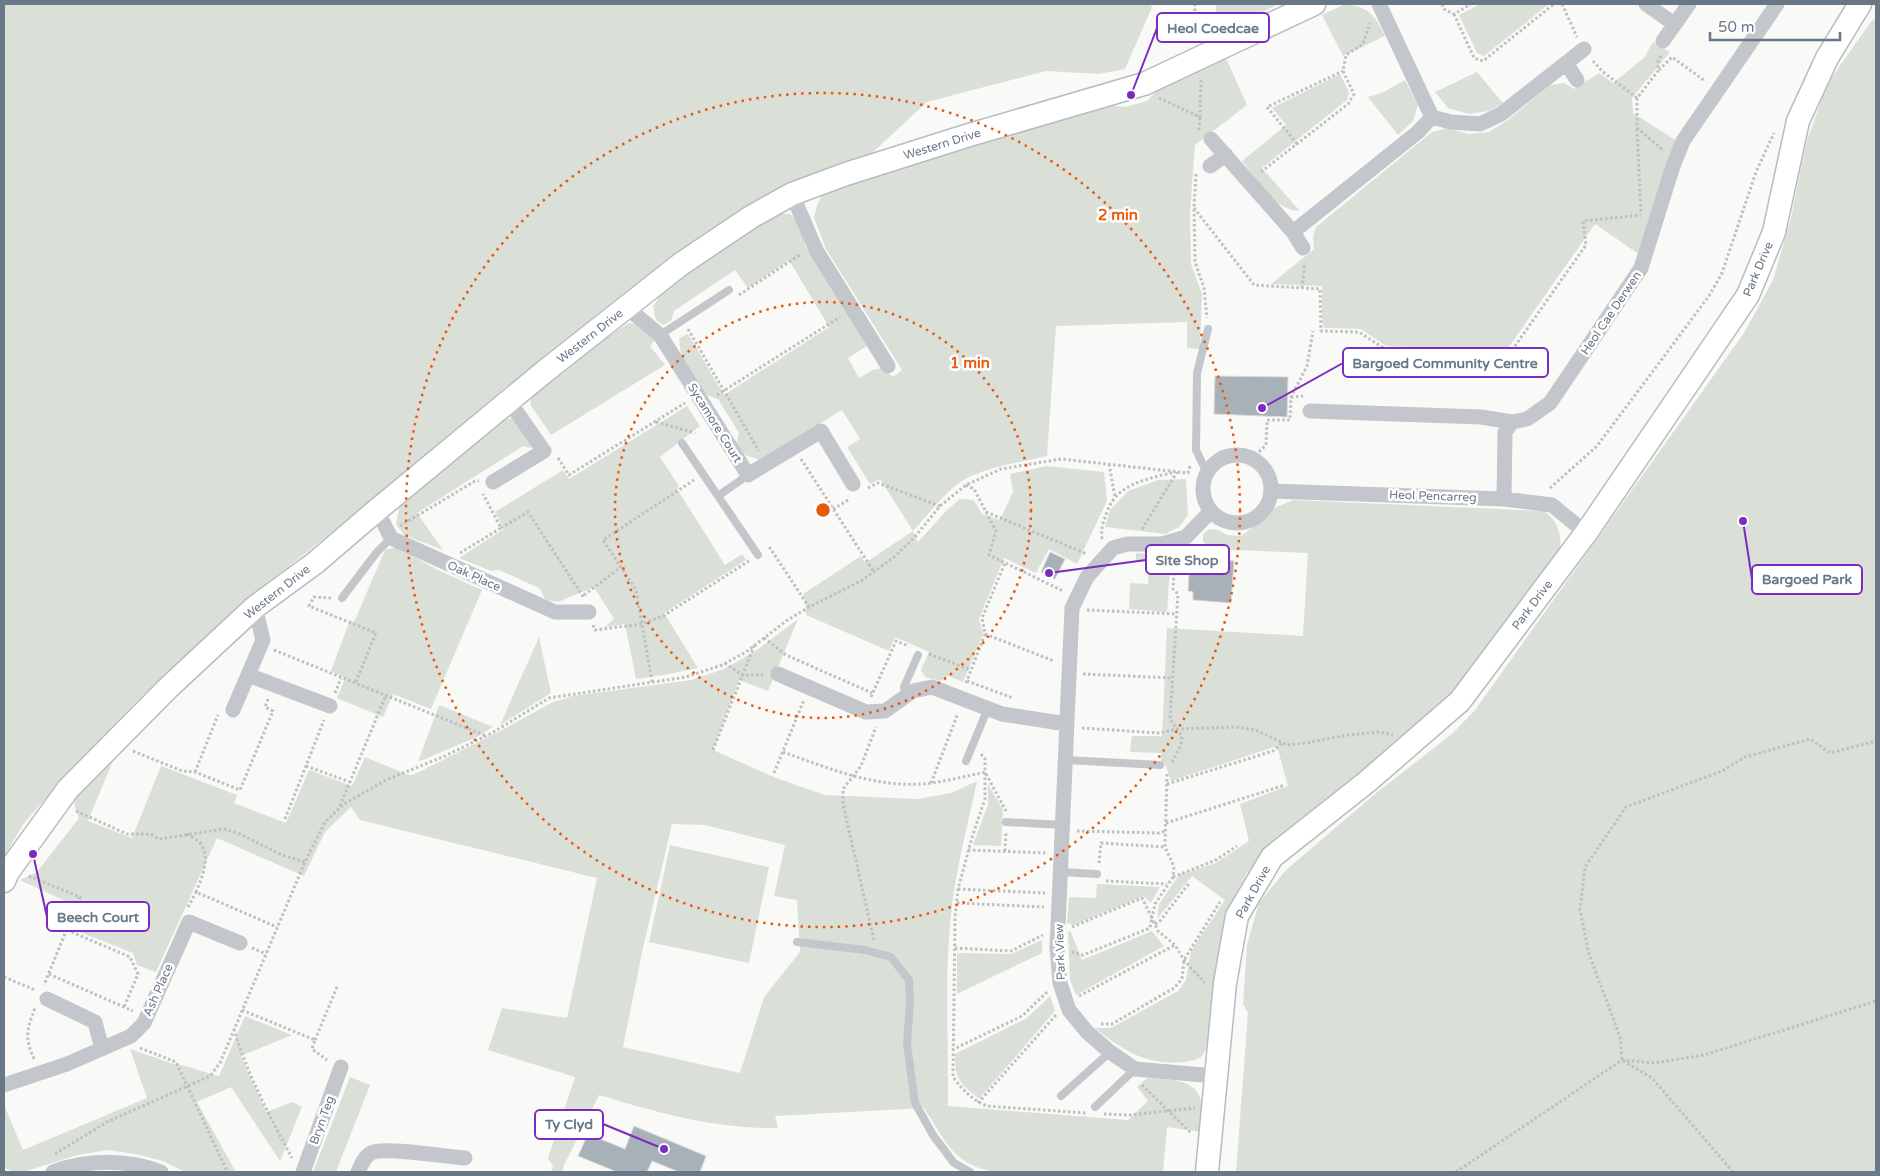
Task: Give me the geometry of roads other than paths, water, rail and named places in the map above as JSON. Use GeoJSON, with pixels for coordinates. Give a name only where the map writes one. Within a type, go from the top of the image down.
{"type":"FeatureCollection","features":[{"type":"Feature","properties":{"kind":"street","name":"Western Drive"},"geometry":{"type":"LineString","coordinates":[[4,881],[8,872],[68,789],[169,687],[255,607],[315,563],[509,401],[626,307],[681,264],[751,217],[792,194],[846,174],[966,136],[1144,84],[1314,4]]}},
{"type":"Feature","properties":{"kind":"street"},"geometry":{"type":"LineString","coordinates":[[1646,4],[1674,24]]}},
{"type":"Feature","properties":{"kind":"street"},"geometry":{"type":"LineString","coordinates":[[1663,41],[1689,4]]}},
{"type":"Feature","properties":{"kind":"street","name":"Heol Cae Derwen"},"geometry":{"type":"LineString","coordinates":[[1310,411],[1481,417],[1512,422],[1527,419],[1550,403],[1641,268],[1683,141],[1777,4]]}},
{"type":"Feature","properties":{"kind":"street","name":"Park Drive"},"geometry":{"type":"LineString","coordinates":[[1208,1161],[1223,1002],[1237,916],[1272,856],[1368,781],[1460,701],[1586,533],[1748,295],[1774,232],[1798,120],[1827,58],[1860,4]]}},
{"type":"Feature","properties":{"kind":"street"},"geometry":{"type":"LineString","coordinates":[[1380,5],[1432,117]]}},
{"type":"Feature","properties":{"kind":"street"},"geometry":{"type":"LineString","coordinates":[[1432,117],[1451,122],[1480,124],[1502,114],[1584,49]]}},
{"type":"Feature","properties":{"kind":"street"},"geometry":{"type":"LineString","coordinates":[[1566,63],[1577,80]]}},
{"type":"Feature","properties":{"kind":"street"},"geometry":{"type":"LineString","coordinates":[[1293,232],[1418,132],[1432,117]]}},
{"type":"Feature","properties":{"kind":"street"},"geometry":{"type":"LineString","coordinates":[[1205,137],[1226,155],[1293,232],[1303,248]]}},
{"type":"Feature","properties":{"kind":"street"},"geometry":{"type":"LineString","coordinates":[[1203,169],[1226,155]]}},
{"type":"Feature","properties":{"kind":"street"},"geometry":{"type":"LineString","coordinates":[[792,194],[814,245],[888,366]]}},
{"type":"Feature","properties":{"kind":"street","name":"Sycamore Court"},"geometry":{"type":"LineString","coordinates":[[626,307],[660,335],[748,475],[821,431],[857,490]]}},
{"type":"Feature","properties":{"kind":"street"},"geometry":{"type":"LineString","coordinates":[[493,482],[544,451],[509,401]]}},
{"type":"Feature","properties":{"kind":"street"},"geometry":{"type":"LineString","coordinates":[[1504,499],[1505,432],[1512,422]]}},
{"type":"Feature","properties":{"kind":"street"},"geometry":{"type":"LineString","coordinates":[[1235,455],[1246,456],[1264,469],[1270,480],[1271,491],[1268,502],[1262,512],[1253,519],[1242,523],[1230,523],[1211,511],[1206,502],[1203,492],[1207,473],[1214,464],[1224,458],[1235,455]]}},
{"type":"Feature","properties":{"kind":"street","name":"Heol Pencarreg"},"geometry":{"type":"LineString","coordinates":[[1271,491],[1504,499],[1552,505],[1586,533]]}},
{"type":"Feature","properties":{"kind":"street"},"geometry":{"type":"LineString","coordinates":[[377,510],[391,538]]}},
{"type":"Feature","properties":{"kind":"street","name":"Park View"},"geometry":{"type":"LineString","coordinates":[[1211,511],[1186,537],[1162,544],[1133,544],[1114,548],[1087,577],[1075,604],[1067,724],[1057,948],[1060,983],[1070,1010],[1087,1032],[1110,1052],[1135,1069],[1215,1076]]}},
{"type":"Feature","properties":{"kind":"street","name":"Oak Place"},"geometry":{"type":"LineString","coordinates":[[391,538],[555,612],[589,612]]}},
{"type":"Feature","properties":{"kind":"street"},"geometry":{"type":"LineString","coordinates":[[233,710],[263,640],[255,607]]}},
{"type":"Feature","properties":{"kind":"street"},"geometry":{"type":"LineString","coordinates":[[778,674],[866,712],[885,711],[913,692],[932,687],[1002,714],[1067,724]]}},
{"type":"Feature","properties":{"kind":"street"},"geometry":{"type":"LineString","coordinates":[[248,675],[330,706]]}},
{"type":"Feature","properties":{"kind":"street","name":"Ash Place"},"geometry":{"type":"LineString","coordinates":[[4,1085],[40,1073],[131,1036],[144,1023],[189,922],[240,943]]}},
{"type":"Feature","properties":{"kind":"street"},"geometry":{"type":"LineString","coordinates":[[44,996],[95,1022],[102,1049]]}},
{"type":"Feature","properties":{"kind":"street","name":"Bryn Teg"},"geometry":{"type":"LineString","coordinates":[[299,1168],[341,1067]]}},
{"type":"Feature","properties":{"kind":"street"},"geometry":{"type":"LineString","coordinates":[[358,1172],[364,1160],[372,1152],[391,1151],[465,1158]]}},
{"type":"Feature","properties":{"kind":"street"},"geometry":{"type":"LineString","coordinates":[[53,1172],[85,1163],[114,1163],[145,1166],[160,1172]]}},
{"type":"Feature","properties":{"kind":"lane"},"geometry":{"type":"LineString","coordinates":[[660,335],[729,290]]}},
{"type":"Feature","properties":{"kind":"lane"},"geometry":{"type":"LineString","coordinates":[[1207,473],[1196,450],[1197,373],[1208,329]]}},
{"type":"Feature","properties":{"kind":"lane"},"geometry":{"type":"LineString","coordinates":[[682,443],[758,555]]}},
{"type":"Feature","properties":{"kind":"lane"},"geometry":{"type":"LineString","coordinates":[[718,496],[748,475]]}},
{"type":"Feature","properties":{"kind":"lane"},"geometry":{"type":"LineString","coordinates":[[342,598],[377,552],[391,538]]}},
{"type":"Feature","properties":{"kind":"lane"},"geometry":{"type":"LineString","coordinates":[[906,696],[904,687],[918,655]]}},
{"type":"Feature","properties":{"kind":"lane"},"geometry":{"type":"LineString","coordinates":[[966,761],[988,708]]}},
{"type":"Feature","properties":{"kind":"lane"},"geometry":{"type":"LineString","coordinates":[[1066,760],[1160,765]]}},
{"type":"Feature","properties":{"kind":"lane"},"geometry":{"type":"LineString","coordinates":[[1006,822],[1062,826]]}},
{"type":"Feature","properties":{"kind":"lane"},"geometry":{"type":"LineString","coordinates":[[1061,872],[1097,874]]}},
{"type":"Feature","properties":{"kind":"lane"},"geometry":{"type":"LineString","coordinates":[[797,942],[865,950],[891,958],[908,980],[910,1001],[906,1044],[915,1103],[933,1135],[954,1163],[970,1172]]}},
{"type":"Feature","properties":{"kind":"lane"},"geometry":{"type":"LineString","coordinates":[[1061,1096],[1110,1052]]}},
{"type":"Feature","properties":{"kind":"lane"},"geometry":{"type":"LineString","coordinates":[[1093,1110],[1135,1069]]}},
{"type":"Feature","properties":{"kind":"place","name":"Heol Coedcae"},"geometry":{"type":"Point","coordinates":[1131,95]}},
{"type":"Feature","properties":{"kind":"place","name":"Bargoed Community Centre"},"geometry":{"type":"Point","coordinates":[1262,408]}},
{"type":"Feature","properties":{"kind":"place","name":"Bargoed Park"},"geometry":{"type":"Point","coordinates":[1743,521]}},
{"type":"Feature","properties":{"kind":"place","name":"Site Shop"},"geometry":{"type":"Point","coordinates":[1049,573]}},
{"type":"Feature","properties":{"kind":"place","name":"Beech Court"},"geometry":{"type":"Point","coordinates":[33,854]}},
{"type":"Feature","properties":{"kind":"place","name":"Ty Clyd"},"geometry":{"type":"Point","coordinates":[664,1149]}}]}
